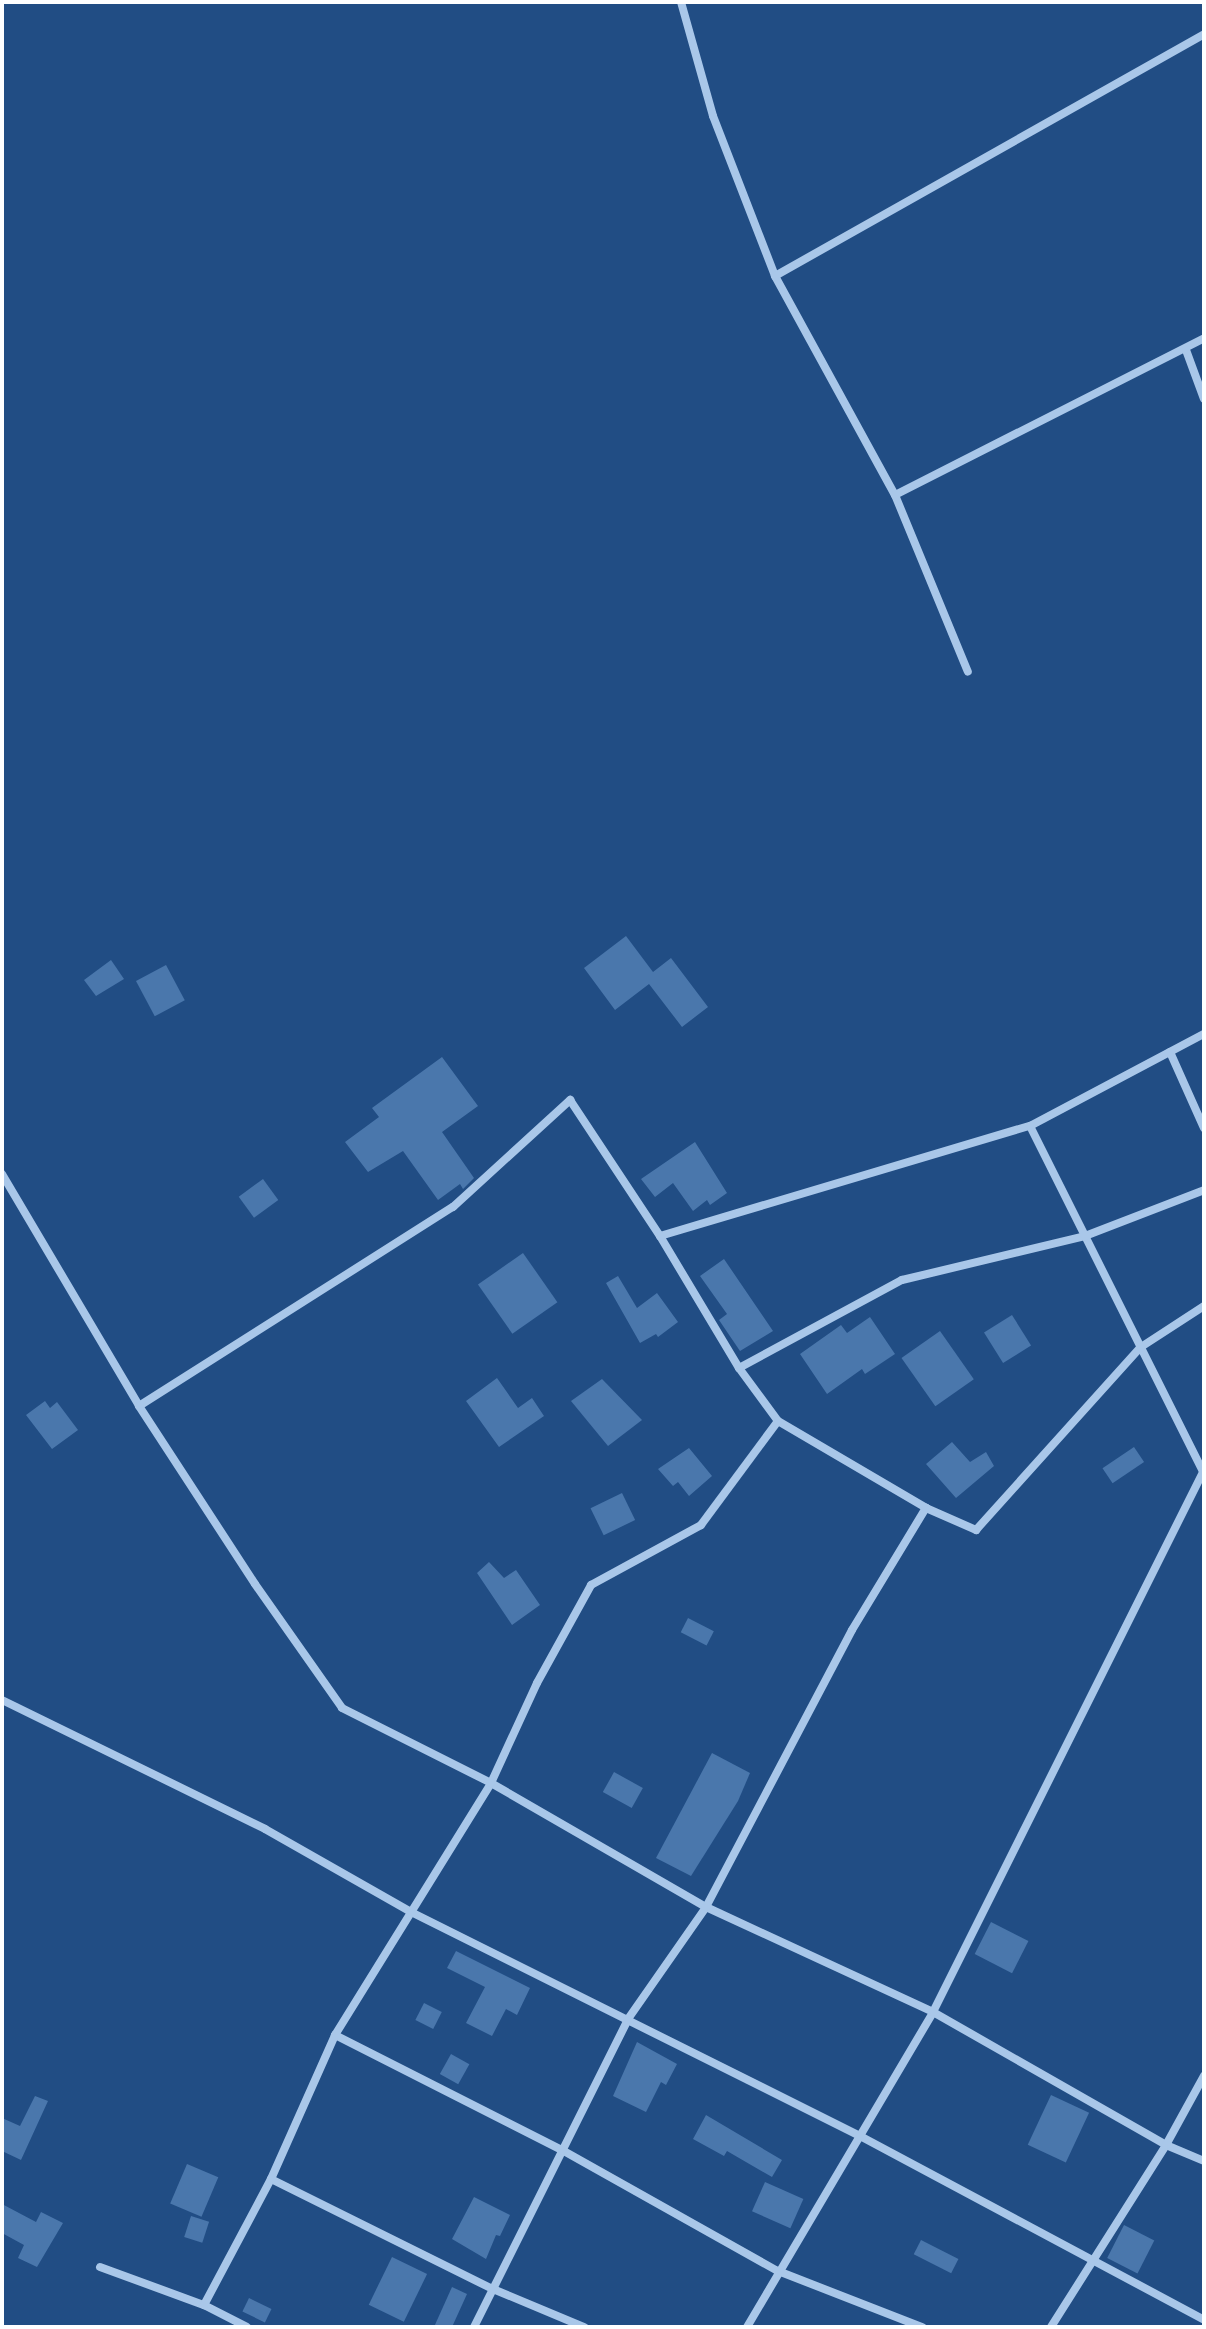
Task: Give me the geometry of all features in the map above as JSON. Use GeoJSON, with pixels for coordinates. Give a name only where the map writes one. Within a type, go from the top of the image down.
{"type":"FeatureCollection","features":[{"type":"Feature","properties":{"kind":"street"},"geometry":{"type":"LineString","coordinates":[[681,2],[713,116],[775,276],[895,495],[968,672]]}},
{"type":"Feature","properties":{"kind":"street"},"geometry":{"type":"LineString","coordinates":[[775,276],[1204,34]]}},
{"type":"Feature","properties":{"kind":"street"},"geometry":{"type":"LineString","coordinates":[[895,495],[1186,350],[1204,338]]}},
{"type":"Feature","properties":{"kind":"street"},"geometry":{"type":"LineString","coordinates":[[1186,350],[1204,399]]}},
{"type":"Feature","properties":{"kind":"street"},"geometry":{"type":"LineString","coordinates":[[660,1236],[1030,1126],[1204,1034]]}},
{"type":"Feature","properties":{"kind":"street"},"geometry":{"type":"LineString","coordinates":[[1170,1052],[1204,1128]]}},
{"type":"Feature","properties":{"kind":"street"},"geometry":{"type":"LineString","coordinates":[[139,1406],[453,1207],[570,1100],[660,1236],[739,1368],[778,1421],[926,1508],[976,1530],[1141,1347],[1204,1306]]}},
{"type":"Feature","properties":{"kind":"street"},"geometry":{"type":"LineString","coordinates":[[747,2327],[933,2012],[1204,1471],[1030,1126]]}},
{"type":"Feature","properties":{"kind":"street"},"geometry":{"type":"LineString","coordinates":[[2,1174],[139,1406],[255,1584],[342,1708],[491,1783],[706,1907],[933,2012],[1166,2145],[1204,2161]]}},
{"type":"Feature","properties":{"kind":"street"},"geometry":{"type":"LineString","coordinates":[[739,1368],[902,1280],[1085,1236],[1204,1190]]}},
{"type":"Feature","properties":{"kind":"street"},"geometry":{"type":"LineString","coordinates":[[204,2305],[271,2179],[335,2035],[491,1783],[537,1683],[591,1585],[701,1525],[778,1421]]}},
{"type":"Feature","properties":{"kind":"street"},"geometry":{"type":"LineString","coordinates":[[474,2327],[628,2019],[706,1907],[852,1630],[926,1508]]}},
{"type":"Feature","properties":{"kind":"street"},"geometry":{"type":"LineString","coordinates":[[2,1700],[265,1829],[411,1912],[860,2136],[1204,2320]]}},
{"type":"Feature","properties":{"kind":"street"},"geometry":{"type":"LineString","coordinates":[[335,2035],[562,2150],[778,2271],[922,2327]]}},
{"type":"Feature","properties":{"kind":"street"},"geometry":{"type":"LineString","coordinates":[[1051,2327],[1166,2145],[1204,2076]]}},
{"type":"Feature","properties":{"kind":"street"},"geometry":{"type":"LineString","coordinates":[[271,2179],[493,2289],[584,2327]]}},
{"type":"Feature","properties":{"kind":"street"},"geometry":{"type":"LineString","coordinates":[[100,2267],[204,2305],[247,2327]]}},
{"type":"Feature","properties":{"kind":"building"},"geometry":{"type":"Polygon","coordinates":[[[626,936],[653,972],[671,958],[708,1007],[682,1027],[649,984],[615,1010],[584,968],[626,936]]]}},
{"type":"Feature","properties":{"kind":"building"},"geometry":{"type":"Polygon","coordinates":[[[111,960],[124,979],[96,996],[84,980],[111,960]]]}},
{"type":"Feature","properties":{"kind":"building"},"geometry":{"type":"Polygon","coordinates":[[[166,965],[185,1000],[155,1016],[136,981],[166,965]]]}},
{"type":"Feature","properties":{"kind":"building"},"geometry":{"type":"Polygon","coordinates":[[[442,1057],[478,1106],[442,1132],[474,1178],[463,1189],[460,1184],[438,1200],[403,1151],[368,1172],[345,1142],[379,1117],[372,1108],[442,1057]]]}},
{"type":"Feature","properties":{"kind":"building"},"geometry":{"type":"Polygon","coordinates":[[[695,1142],[727,1193],[710,1205],[707,1200],[693,1211],[673,1183],[655,1197],[641,1179],[695,1142]]]}},
{"type":"Feature","properties":{"kind":"building"},"geometry":{"type":"Polygon","coordinates":[[[263,1179],[278,1200],[254,1218],[239,1197],[263,1179]]]}},
{"type":"Feature","properties":{"kind":"building"},"geometry":{"type":"Polygon","coordinates":[[[523,1253],[557,1302],[512,1334],[478,1285],[523,1253]]]}},
{"type":"Feature","properties":{"kind":"building"},"geometry":{"type":"Polygon","coordinates":[[[724,1259],[773,1331],[740,1351],[719,1320],[727,1314],[700,1276],[724,1259]]]}},
{"type":"Feature","properties":{"kind":"building"},"geometry":{"type":"Polygon","coordinates":[[[618,1276],[637,1308],[657,1293],[678,1322],[658,1337],[656,1334],[640,1343],[606,1283],[618,1276]]]}},
{"type":"Feature","properties":{"kind":"building"},"geometry":{"type":"Polygon","coordinates":[[[1012,1315],[1031,1346],[1003,1363],[984,1332],[1012,1315]]]}},
{"type":"Feature","properties":{"kind":"building"},"geometry":{"type":"Polygon","coordinates":[[[870,1317],[895,1354],[865,1374],[862,1369],[827,1394],[800,1354],[841,1325],[847,1333],[870,1317]]]}},
{"type":"Feature","properties":{"kind":"building"},"geometry":{"type":"Polygon","coordinates":[[[940,1331],[974,1379],[935,1406],[901,1358],[940,1331]]]}},
{"type":"Feature","properties":{"kind":"building"},"geometry":{"type":"Polygon","coordinates":[[[497,1378],[518,1408],[532,1398],[544,1416],[499,1447],[466,1401],[497,1378]]]}},
{"type":"Feature","properties":{"kind":"building"},"geometry":{"type":"Polygon","coordinates":[[[602,1379],[642,1420],[608,1446],[571,1401],[602,1379]]]}},
{"type":"Feature","properties":{"kind":"building"},"geometry":{"type":"Polygon","coordinates":[[[45,1401],[50,1408],[57,1402],[78,1430],[52,1449],[26,1415],[45,1401]]]}},
{"type":"Feature","properties":{"kind":"building"},"geometry":{"type":"Polygon","coordinates":[[[952,1442],[970,1462],[986,1452],[994,1466],[956,1498],[926,1464],[952,1442]]]}},
{"type":"Feature","properties":{"kind":"building"},"geometry":{"type":"Polygon","coordinates":[[[1134,1447],[1144,1462],[1113,1483],[1102,1468],[1134,1447]]]}},
{"type":"Feature","properties":{"kind":"building"},"geometry":{"type":"Polygon","coordinates":[[[689,1448],[712,1476],[689,1496],[678,1482],[673,1486],[658,1469],[689,1448]]]}},
{"type":"Feature","properties":{"kind":"building"},"geometry":{"type":"Polygon","coordinates":[[[622,1493],[635,1520],[604,1535],[591,1508],[622,1493]]]}},
{"type":"Feature","properties":{"kind":"building"},"geometry":{"type":"Polygon","coordinates":[[[489,1562],[504,1578],[516,1570],[540,1605],[512,1625],[477,1573],[489,1562]]]}},
{"type":"Feature","properties":{"kind":"building"},"geometry":{"type":"Polygon","coordinates":[[[688,1618],[714,1631],[707,1645],[681,1632],[688,1618]]]}},
{"type":"Feature","properties":{"kind":"building"},"geometry":{"type":"Polygon","coordinates":[[[712,1753],[750,1773],[738,1801],[691,1876],[656,1858],[712,1753]]]}},
{"type":"Feature","properties":{"kind":"building"},"geometry":{"type":"Polygon","coordinates":[[[614,1772],[643,1788],[632,1808],[603,1792],[614,1772]]]}},
{"type":"Feature","properties":{"kind":"building"},"geometry":{"type":"Polygon","coordinates":[[[991,1922],[1028,1941],[1012,1973],[975,1954],[991,1922]]]}},
{"type":"Feature","properties":{"kind":"building"},"geometry":{"type":"Polygon","coordinates":[[[456,1951],[530,1988],[517,2015],[506,2009],[492,2036],[466,2023],[485,1987],[447,1968],[456,1951]]]}},
{"type":"Feature","properties":{"kind":"building"},"geometry":{"type":"Polygon","coordinates":[[[424,2003],[442,2012],[433,2029],[415,2020],[424,2003]]]}},
{"type":"Feature","properties":{"kind":"building"},"geometry":{"type":"Polygon","coordinates":[[[637,2042],[677,2064],[666,2085],[661,2082],[646,2112],[613,2096],[637,2042]]]}},
{"type":"Feature","properties":{"kind":"building"},"geometry":{"type":"Polygon","coordinates":[[[451,2054],[469,2064],[458,2084],[440,2074],[451,2054]]]}},
{"type":"Feature","properties":{"kind":"building"},"geometry":{"type":"Polygon","coordinates":[[[1051,2095],[1089,2113],[1066,2163],[1028,2145],[1051,2095]]]}},
{"type":"Feature","properties":{"kind":"building"},"geometry":{"type":"Polygon","coordinates":[[[35,2096],[48,2101],[21,2160],[2,2151],[2,2118],[20,2126],[35,2096]]]}},
{"type":"Feature","properties":{"kind":"building"},"geometry":{"type":"Polygon","coordinates":[[[706,2115],[782,2160],[772,2177],[727,2151],[724,2156],[693,2139],[706,2115]]]}},
{"type":"Feature","properties":{"kind":"building"},"geometry":{"type":"Polygon","coordinates":[[[187,2164],[218,2177],[201,2217],[170,2204],[187,2164]]]}},
{"type":"Feature","properties":{"kind":"building"},"geometry":{"type":"Polygon","coordinates":[[[765,2182],[803,2199],[790,2228],[752,2211],[765,2182]]]}},
{"type":"Feature","properties":{"kind":"building"},"geometry":{"type":"Polygon","coordinates":[[[474,2197],[510,2215],[500,2236],[496,2235],[486,2259],[452,2239],[474,2197]]]}},
{"type":"Feature","properties":{"kind":"building"},"geometry":{"type":"Polygon","coordinates":[[[2,2204],[36,2222],[41,2212],[63,2223],[37,2267],[18,2258],[24,2245],[2,2233],[2,2204]]]}},
{"type":"Feature","properties":{"kind":"building"},"geometry":{"type":"Polygon","coordinates":[[[191,2216],[209,2222],[202,2243],[184,2237],[191,2216]]]}},
{"type":"Feature","properties":{"kind":"building"},"geometry":{"type":"Polygon","coordinates":[[[1124,2225],[1154,2240],[1137,2273],[1107,2258],[1124,2225]]]}},
{"type":"Feature","properties":{"kind":"building"},"geometry":{"type":"Polygon","coordinates":[[[921,2240],[958,2259],[951,2273],[914,2254],[921,2240]]]}},
{"type":"Feature","properties":{"kind":"building"},"geometry":{"type":"Polygon","coordinates":[[[392,2257],[427,2274],[404,2322],[369,2305],[392,2257]]]}},
{"type":"Feature","properties":{"kind":"building"},"geometry":{"type":"Polygon","coordinates":[[[452,2287],[467,2294],[452,2327],[434,2327],[452,2287]]]}},
{"type":"Feature","properties":{"kind":"building"},"geometry":{"type":"Polygon","coordinates":[[[249,2298],[271,2309],[265,2322],[242,2311],[249,2298]]]}}]}
